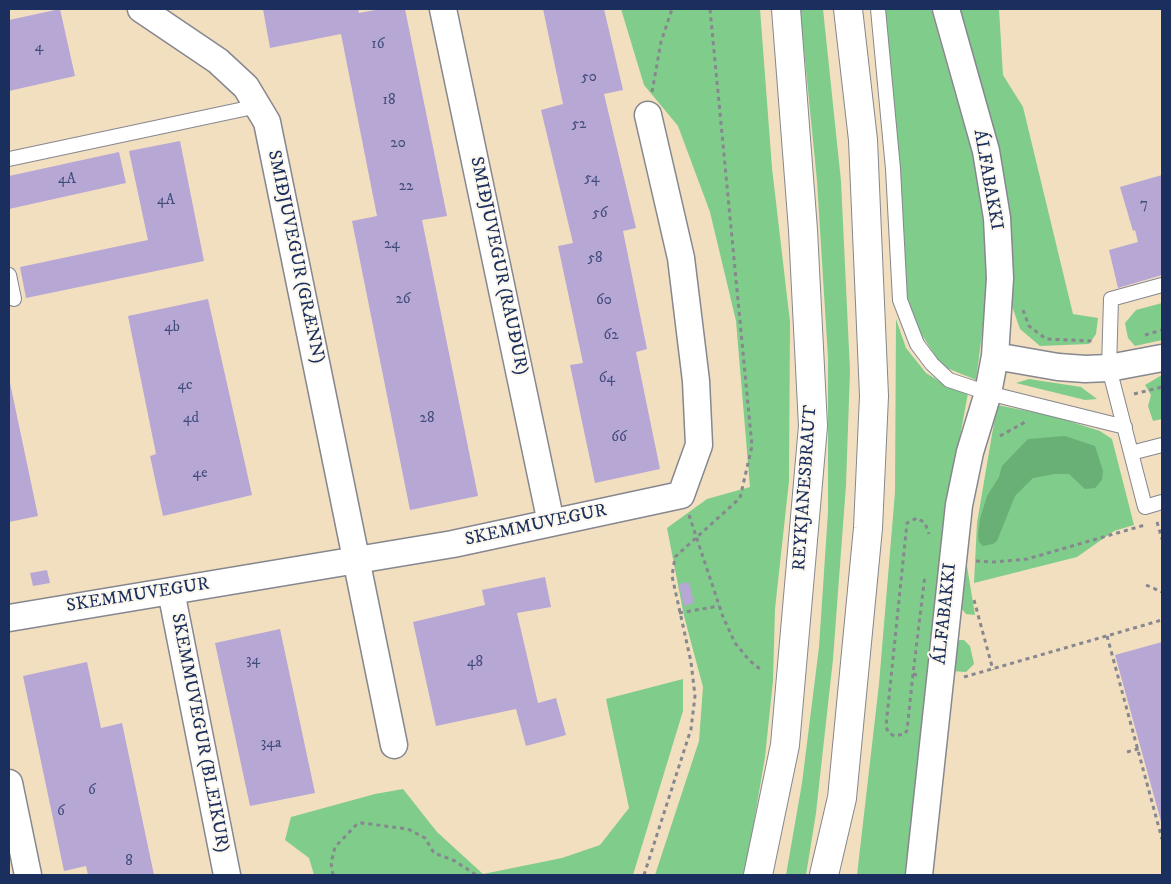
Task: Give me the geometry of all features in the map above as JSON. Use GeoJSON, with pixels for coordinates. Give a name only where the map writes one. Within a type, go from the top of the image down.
{"type":"FeatureCollection","features":[{"type":"Feature","properties":{"kind":"highway","name":"REYKJANESBRAUT"},"geometry":{"type":"LineString","coordinates":[[758,875],[785,745],[813,426],[803,230],[786,9]]}},
{"type":"Feature","properties":{"kind":"highway"},"geometry":{"type":"LineString","coordinates":[[836,875],[868,528],[874,396],[864,140],[848,9]]}},
{"type":"Feature","properties":{"kind":"highway"},"geometry":{"type":"LineString","coordinates":[[824,875],[842,798]]}},
{"type":"Feature","properties":{"kind":"street","name":"SMIÐJUVEGUR (GRÆNN)"},"geometry":{"type":"LineString","coordinates":[[141,9],[218,61],[246,87],[267,122],[394,745]]}},
{"type":"Feature","properties":{"kind":"street","name":"SMIÐJUVEGUR (RAUÐUR)"},"geometry":{"type":"LineString","coordinates":[[443,9],[551,523]]}},
{"type":"Feature","properties":{"kind":"street","name":"ÁLFABAKKI"},"geometry":{"type":"LineString","coordinates":[[919,875],[959,505],[970,452],[988,393],[995,356],[1000,278],[997,218],[986,151],[946,9]]}},
{"type":"Feature","properties":{"kind":"street"},"geometry":{"type":"LineString","coordinates":[[648,115],[681,258],[696,381],[699,445],[681,495]]}},
{"type":"Feature","properties":{"kind":"street"},"geometry":{"type":"LineString","coordinates":[[995,356],[1058,367],[1109,368],[1162,358]]}},
{"type":"Feature","properties":{"kind":"street","name":"SKEMMUVEGUR"},"geometry":{"type":"LineString","coordinates":[[9,618],[453,544],[681,495]]}},
{"type":"Feature","properties":{"kind":"street","name":"SKEMMUVEGUR (BLEIKUR)"},"geometry":{"type":"LineString","coordinates":[[171,591],[227,875]]}},
{"type":"Feature","properties":{"kind":"street"},"geometry":{"type":"LineString","coordinates":[[9,783],[28,875]]}},
{"type":"Feature","properties":{"kind":"lane"},"geometry":{"type":"LineString","coordinates":[[878,9],[893,169],[900,300],[917,344],[932,364],[949,380],[988,393],[1125,427]]}},
{"type":"Feature","properties":{"kind":"lane"},"geometry":{"type":"LineString","coordinates":[[9,159],[258,106]]}},
{"type":"Feature","properties":{"kind":"lane"},"geometry":{"type":"LineString","coordinates":[[9,274],[14,299]]}},
{"type":"Feature","properties":{"kind":"lane"},"geometry":{"type":"LineString","coordinates":[[1162,284],[1111,299],[1109,368],[1145,507],[1162,502]]}},
{"type":"Feature","properties":{"kind":"lane"},"geometry":{"type":"LineString","coordinates":[[1131,453],[1162,444]]}},
{"type":"Feature","properties":{"kind":"path"},"geometry":{"type":"LineString","coordinates":[[648,115],[661,42],[672,9]]}},
{"type":"Feature","properties":{"kind":"path"},"geometry":{"type":"LineString","coordinates":[[1138,393],[1162,387]]}},
{"type":"Feature","properties":{"kind":"path"},"geometry":{"type":"LineString","coordinates":[[681,495],[698,536],[719,606],[736,643],[750,661],[760,669]]}},
{"type":"Feature","properties":{"kind":"path"},"geometry":{"type":"LineString","coordinates":[[926,566],[907,730],[900,736],[894,736],[888,732],[886,726],[906,523],[917,518],[925,523],[930,532],[929,540]]}},
{"type":"Feature","properties":{"kind":"path"},"geometry":{"type":"LineString","coordinates":[[968,560],[994,562],[1027,559],[1162,520]]}},
{"type":"Feature","properties":{"kind":"path"},"geometry":{"type":"LineString","coordinates":[[1157,522],[1162,539]]}},
{"type":"Feature","properties":{"kind":"path"},"geometry":{"type":"LineString","coordinates":[[1146,585],[1162,592]]}},
{"type":"Feature","properties":{"kind":"path"},"geometry":{"type":"LineString","coordinates":[[679,613],[719,606]]}},
{"type":"Feature","properties":{"kind":"path"},"geometry":{"type":"LineString","coordinates":[[977,609],[992,670]]}},
{"type":"Feature","properties":{"kind":"path"},"geometry":{"type":"LineString","coordinates":[[956,679],[1162,620]]}},
{"type":"Feature","properties":{"kind":"path"},"geometry":{"type":"LineString","coordinates":[[1107,636],[1162,839]]}},
{"type":"Feature","properties":{"kind":"path"},"geometry":{"type":"LineString","coordinates":[[913,674],[920,675]]}},
{"type":"Feature","properties":{"kind":"path"},"geometry":{"type":"LineString","coordinates":[[1127,752],[1139,749]]}},
{"type":"Feature","properties":{"kind":"path"},"geometry":{"type":"LineString","coordinates":[[333,875],[331,863],[335,847],[357,824],[362,823],[408,829],[426,838],[434,853],[455,861],[476,875]]}},
{"type":"Feature","properties":{"kind":"green space"},"geometry":{"type":"Polygon","coordinates":[[[621,9],[760,9],[772,168],[790,322],[789,481],[775,609],[773,681],[765,757],[745,875],[655,875],[699,741],[703,687],[684,616],[667,528],[707,499],[750,487],[736,321],[710,212],[678,126],[644,85],[621,9]]]}},
{"type":"Feature","properties":{"kind":"green space"},"geometry":{"type":"Polygon","coordinates":[[[800,9],[823,9],[841,181],[850,371],[846,485],[833,659],[816,813],[806,875],[786,875],[802,783],[819,647],[828,512],[828,358],[817,181],[800,9]]]}},
{"type":"Feature","properties":{"kind":"green space"},"geometry":{"type":"Polygon","coordinates":[[[883,9],[931,9],[980,182],[988,287],[976,380],[942,366],[918,329],[907,295],[899,152],[883,9]]]}},
{"type":"Feature","properties":{"kind":"green space"},"geometry":{"type":"Polygon","coordinates":[[[958,9],[999,9],[1003,75],[1023,107],[1073,314],[1098,318],[1096,334],[1089,344],[1040,346],[1020,329],[1012,306],[1013,254],[1001,169],[958,9]]]}},
{"type":"Feature","properties":{"kind":"green space"},"geometry":{"type":"Polygon","coordinates":[[[1162,303],[1162,340],[1135,346],[1128,338],[1125,323],[1136,310],[1162,303]]]}},
{"type":"Feature","properties":{"kind":"green space"},"geometry":{"type":"Polygon","coordinates":[[[896,319],[906,348],[926,373],[952,389],[968,393],[941,541],[907,875],[857,875],[879,684],[895,492],[896,319]]]}},
{"type":"Feature","properties":{"kind":"green space"},"geometry":{"type":"Polygon","coordinates":[[[1162,375],[1162,419],[1153,421],[1148,406],[1151,395],[1145,385],[1162,375]]]}},
{"type":"Feature","properties":{"kind":"green space"},"geometry":{"type":"Polygon","coordinates":[[[1029,379],[1081,387],[1097,399],[1085,400],[1016,383],[1029,379]]]}},
{"type":"Feature","properties":{"kind":"green space"},"geometry":{"type":"Polygon","coordinates":[[[997,405],[1053,416],[1100,431],[1112,439],[1134,525],[1114,531],[1077,557],[974,583],[977,523],[997,405]]]}},
{"type":"Feature","properties":{"kind":"green space"},"geometry":{"type":"Polygon","coordinates":[[[1065,436],[1095,446],[1103,471],[1102,480],[1095,488],[1085,489],[1069,474],[1054,474],[1033,478],[1015,496],[997,541],[983,546],[979,542],[978,536],[980,519],[987,496],[999,477],[1002,466],[1028,439],[1065,436]]]}},
{"type":"Feature","properties":{"kind":"green space"},"geometry":{"type":"Polygon","coordinates":[[[963,566],[967,566],[975,615],[966,614],[956,602],[963,566]]]}},
{"type":"Feature","properties":{"kind":"green space"},"geometry":{"type":"Polygon","coordinates":[[[954,640],[964,640],[970,646],[974,664],[966,672],[951,671],[954,640]]]}},
{"type":"Feature","properties":{"kind":"green space"},"geometry":{"type":"Polygon","coordinates":[[[683,679],[683,711],[633,875],[314,875],[309,858],[285,840],[291,817],[375,794],[403,789],[437,832],[483,874],[562,858],[600,845],[629,808],[606,699],[683,679]]]}},
{"type":"Feature","properties":{"kind":"building"},"geometry":{"type":"Polygon","coordinates":[[[60,9],[75,76],[9,91],[9,20],[60,9]]]}},
{"type":"Feature","properties":{"kind":"building"},"geometry":{"type":"Polygon","coordinates":[[[263,9],[358,9],[359,13],[381,9],[405,9],[447,216],[422,220],[478,496],[410,510],[352,221],[377,216],[341,34],[270,48],[263,9]]]}},
{"type":"Feature","properties":{"kind":"building"},"geometry":{"type":"Polygon","coordinates":[[[543,9],[604,9],[623,90],[604,94],[636,228],[623,231],[647,349],[636,352],[660,469],[595,483],[570,365],[583,363],[558,246],[573,243],[541,110],[563,104],[543,9]]]}},
{"type":"Feature","properties":{"kind":"building"},"geometry":{"type":"Polygon","coordinates":[[[180,141],[204,261],[26,298],[20,267],[148,240],[129,151],[180,141]]]}},
{"type":"Feature","properties":{"kind":"building"},"geometry":{"type":"Polygon","coordinates":[[[119,152],[126,183],[9,209],[9,176],[119,152]]]}},
{"type":"Feature","properties":{"kind":"building"},"geometry":{"type":"Polygon","coordinates":[[[1162,175],[1162,275],[1118,288],[1109,250],[1138,242],[1120,187],[1162,175]]]}},
{"type":"Feature","properties":{"kind":"building"},"geometry":{"type":"Polygon","coordinates":[[[208,299],[252,495],[163,516],[150,456],[156,454],[128,316],[208,299]]]}},
{"type":"Feature","properties":{"kind":"building"},"geometry":{"type":"Polygon","coordinates":[[[9,378],[38,516],[9,522],[9,378]]]}},
{"type":"Feature","properties":{"kind":"building"},"geometry":{"type":"Polygon","coordinates":[[[47,570],[50,583],[33,586],[30,573],[47,570]]]}},
{"type":"Feature","properties":{"kind":"building"},"geometry":{"type":"Polygon","coordinates":[[[545,577],[551,607],[517,613],[538,703],[556,698],[566,735],[526,746],[516,709],[436,726],[413,622],[485,605],[482,590],[545,577]]]}},
{"type":"Feature","properties":{"kind":"building"},"geometry":{"type":"Polygon","coordinates":[[[689,582],[694,603],[684,606],[679,584],[689,582]]]}},
{"type":"Feature","properties":{"kind":"building"},"geometry":{"type":"Polygon","coordinates":[[[280,629],[315,793],[250,806],[215,643],[280,629]]]}},
{"type":"Feature","properties":{"kind":"building"},"geometry":{"type":"Polygon","coordinates":[[[1162,642],[1162,825],[1115,655],[1162,642]]]}},
{"type":"Feature","properties":{"kind":"building"},"geometry":{"type":"Polygon","coordinates":[[[87,662],[101,728],[122,723],[154,875],[88,875],[86,866],[64,871],[23,676],[87,662]]]}}]}
